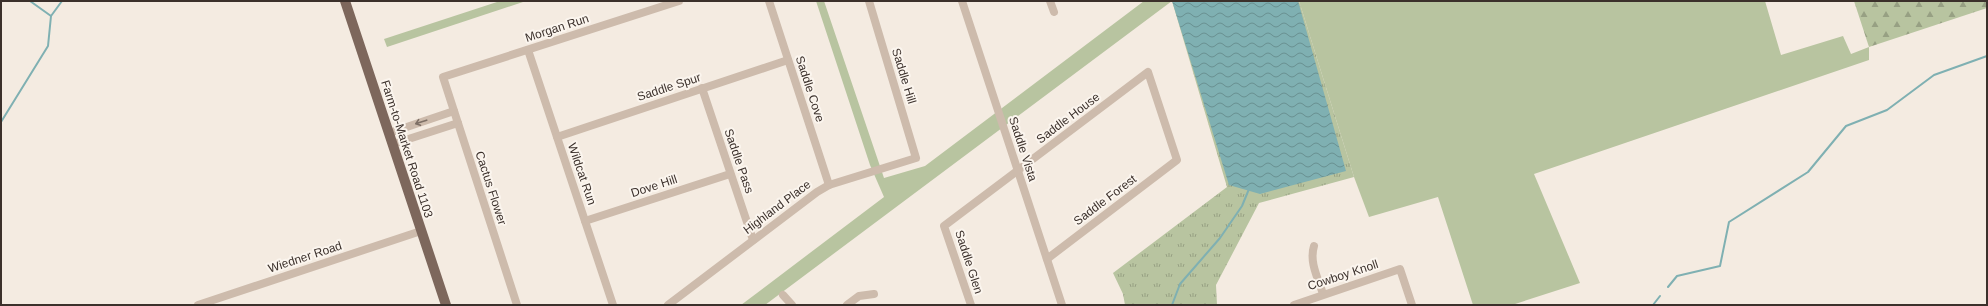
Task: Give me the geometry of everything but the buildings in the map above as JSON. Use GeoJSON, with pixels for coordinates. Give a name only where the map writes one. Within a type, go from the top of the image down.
{"type":"FeatureCollection","features":[{"type":"Feature","properties":{"kind":"main road","name":"Farm-to-Market Road 1103"},"geometry":{"type":"LineString","coordinates":[[345,1],[446,305]]}},
{"type":"Feature","properties":{"kind":"street","name":"Morgan Run"},"geometry":{"type":"LineString","coordinates":[[443,77],[679,1]]}},
{"type":"Feature","properties":{"kind":"street","name":"Saddle Cove"},"geometry":{"type":"LineString","coordinates":[[769,1],[829,185]]}},
{"type":"Feature","properties":{"kind":"street","name":"Saddle Hill"},"geometry":{"type":"LineString","coordinates":[[869,1],[916,158]]}},
{"type":"Feature","properties":{"kind":"street","name":"Saddle Vista"},"geometry":{"type":"LineString","coordinates":[[962,1],[1062,305]]}},
{"type":"Feature","properties":{"kind":"street"},"geometry":{"type":"LineString","coordinates":[[1050,1],[1054,12]]}},
{"type":"Feature","properties":{"kind":"street","name":"Wildcat Run"},"geometry":{"type":"LineString","coordinates":[[528,50],[613,305]]}},
{"type":"Feature","properties":{"kind":"street","name":"Saddle Spur"},"geometry":{"type":"LineString","coordinates":[[557,136],[788,60]]}},
{"type":"Feature","properties":{"kind":"street","name":"Saddle House"},"geometry":{"type":"LineString","coordinates":[[944,226],[1148,72],[1177,160]]}},
{"type":"Feature","properties":{"kind":"street","name":"Cactus Flower"},"geometry":{"type":"LineString","coordinates":[[443,77],[517,305]]}},
{"type":"Feature","properties":{"kind":"street","name":"Saddle Pass"},"geometry":{"type":"LineString","coordinates":[[702,88],[753,240]]}},
{"type":"Feature","properties":{"kind":"street"},"geometry":{"type":"LineString","coordinates":[[389,133],[454,111]]}},
{"type":"Feature","properties":{"kind":"street"},"geometry":{"type":"LineString","coordinates":[[393,144],[458,123]]}},
{"type":"Feature","properties":{"kind":"street","name":"Highland Place"},"geometry":{"type":"LineString","coordinates":[[668,305],[817,192],[829,185],[916,158]]}},
{"type":"Feature","properties":{"kind":"street","name":"Saddle Forest"},"geometry":{"type":"LineString","coordinates":[[1047,259],[1177,160]]}},
{"type":"Feature","properties":{"kind":"street","name":"Dove Hill"},"geometry":{"type":"LineString","coordinates":[[585,221],[730,174]]}},
{"type":"Feature","properties":{"kind":"street","name":"Saddle Glen"},"geometry":{"type":"LineString","coordinates":[[944,226],[970,305]]}},
{"type":"Feature","properties":{"kind":"street","name":"Wiedner Road"},"geometry":{"type":"LineString","coordinates":[[198,305],[421,231]]}},
{"type":"Feature","properties":{"kind":"street"},"geometry":{"type":"LineString","coordinates":[[1314,246],[1311,254],[1323,294]]}},
{"type":"Feature","properties":{"kind":"street","name":"Cowboy Knoll"},"geometry":{"type":"LineString","coordinates":[[1294,305],[1400,269],[1412,305]]}},
{"type":"Feature","properties":{"kind":"street"},"geometry":{"type":"LineString","coordinates":[[847,305],[859,296],[874,294]]}},
{"type":"Feature","properties":{"kind":"street"},"geometry":{"type":"LineString","coordinates":[[783,295],[792,305]]}},
{"type":"Feature","properties":{"kind":"green space"},"geometry":{"type":"Polygon","coordinates":[[[500,1],[526,1],[387,47],[384,39],[500,1]]]}},
{"type":"Feature","properties":{"kind":"green space"},"geometry":{"type":"Polygon","coordinates":[[[816,1],[824,1],[884,178],[925,166],[1144,1],[1172,1],[765,305],[741,305],[884,197],[870,165],[816,1]]]}},
{"type":"Feature","properties":{"kind":"green space"},"geometry":{"type":"Polygon","coordinates":[[[1172,1],[1299,1],[1354,177],[1259,203],[1216,285],[1217,305],[1125,305],[1123,294],[1113,273],[1227,187],[1172,1]]]}},
{"type":"Feature","properties":{"kind":"green space"},"geometry":{"type":"Polygon","coordinates":[[[1299,1],[1765,1],[1781,55],[1843,36],[1851,54],[1869,47],[1869,60],[1534,174],[1580,283],[1512,305],[1473,305],[1438,197],[1369,217],[1354,177],[1299,1]]]}},
{"type":"Feature","properties":{"kind":"green space"},"geometry":{"type":"Polygon","coordinates":[[[1854,1],[1987,1],[1987,8],[1869,47],[1854,1]]]}},
{"type":"Feature","properties":{"kind":"water"},"geometry":{"type":"Polygon","coordinates":[[[1172,1],[1298,1],[1346,171],[1260,194],[1229,185],[1172,1]]]}},
{"type":"Feature","properties":{"kind":"waterway"},"geometry":{"type":"LineString","coordinates":[[30,1],[51,16]]}},
{"type":"Feature","properties":{"kind":"waterway"},"geometry":{"type":"LineString","coordinates":[[1,122],[48,46],[51,16],[62,1]]}},
{"type":"Feature","properties":{"kind":"waterway"},"geometry":{"type":"LineString","coordinates":[[1668,287],[1677,276],[1720,266],[1729,222],[1808,172],[1846,126],[1887,110],[1934,75],[1987,56]]}},
{"type":"Feature","properties":{"kind":"waterway"},"geometry":{"type":"LineString","coordinates":[[1172,305],[1180,284],[1220,238],[1242,206],[1249,189]]}},
{"type":"Feature","properties":{"kind":"waterway"},"geometry":{"type":"LineString","coordinates":[[1653,305],[1660,296]]}}]}
